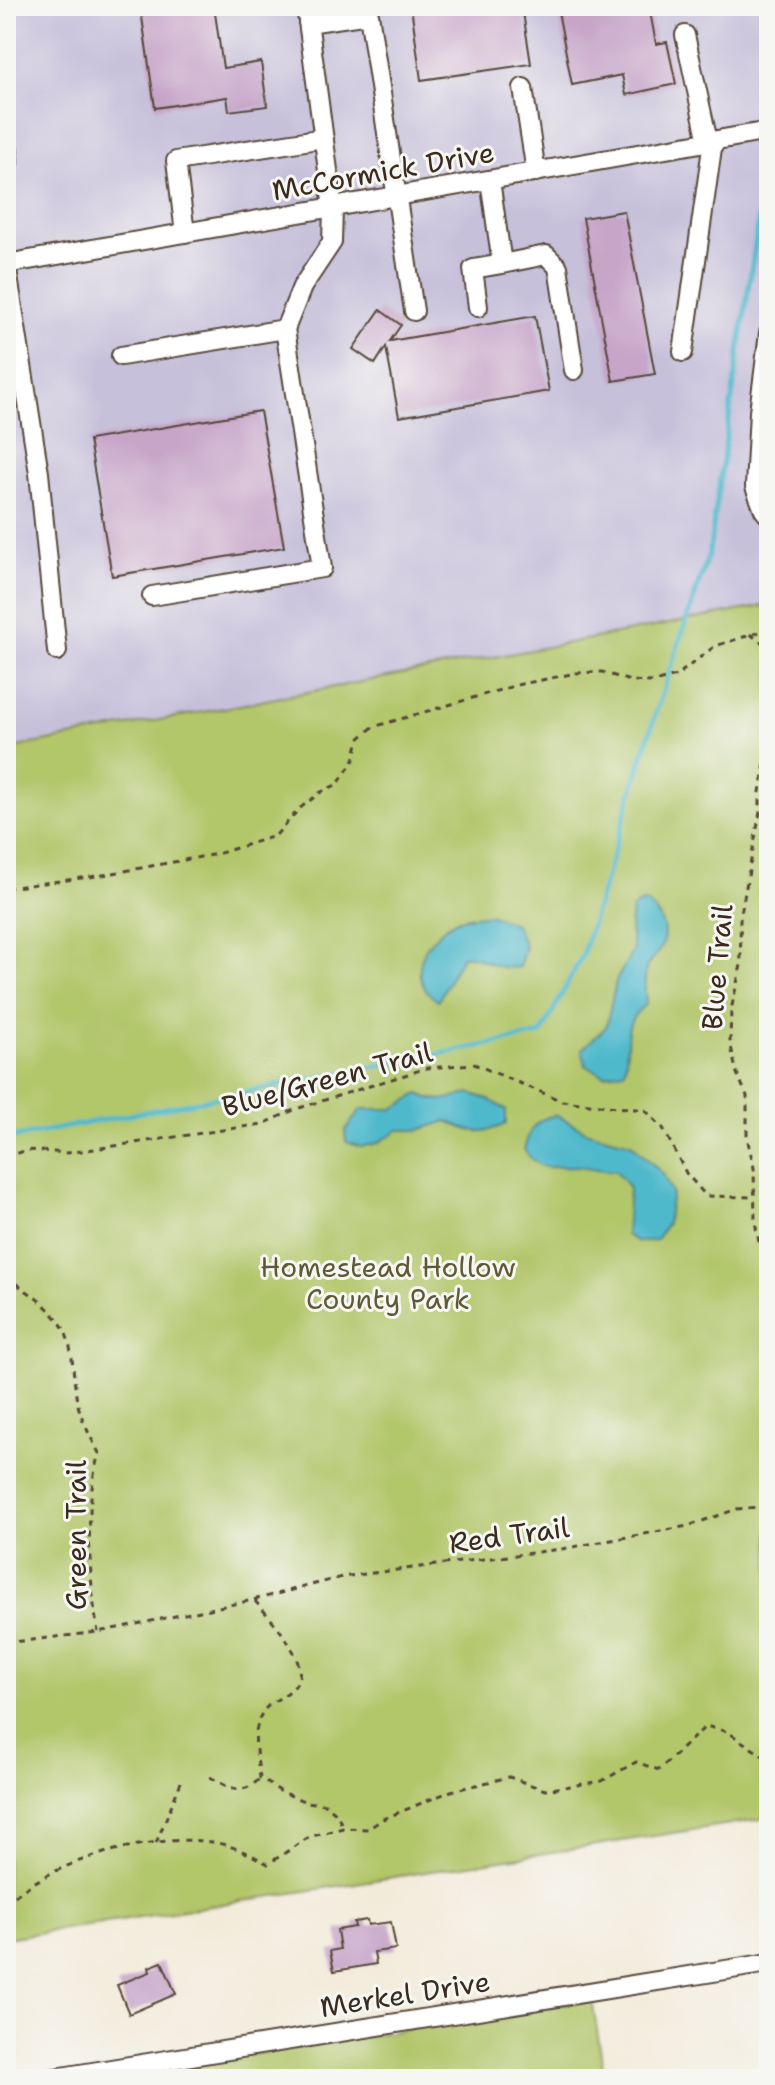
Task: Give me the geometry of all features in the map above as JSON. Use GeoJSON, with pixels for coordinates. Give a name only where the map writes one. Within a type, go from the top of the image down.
{"type":"FeatureCollection","features":[{"type":"Feature","properties":{"kind":"street"},"geometry":{"type":"LineString","coordinates":[[152,596],[322,568],[285,329],[302,287],[332,242],[333,208],[307,14],[369,14],[414,311]]}},
{"type":"Feature","properties":{"kind":"street"},"geometry":{"type":"LineString","coordinates":[[683,352],[710,142],[685,35]]}},
{"type":"Feature","properties":{"kind":"street"},"geometry":{"type":"LineString","coordinates":[[523,88],[536,172]]}},
{"type":"Feature","properties":{"kind":"street","name":"McCormick Drive"},"geometry":{"type":"LineString","coordinates":[[6,264],[769,131]]}},
{"type":"Feature","properties":{"kind":"street"},"geometry":{"type":"LineString","coordinates":[[6,137],[9,160],[6,178]]}},
{"type":"Feature","properties":{"kind":"street"},"geometry":{"type":"LineString","coordinates":[[185,233],[176,161],[324,138]]}},
{"type":"Feature","properties":{"kind":"street"},"geometry":{"type":"LineString","coordinates":[[490,180],[502,264]]}},
{"type":"Feature","properties":{"kind":"street"},"geometry":{"type":"LineString","coordinates":[[478,307],[473,269],[546,255],[558,267],[574,370]]}},
{"type":"Feature","properties":{"kind":"street"},"geometry":{"type":"LineString","coordinates":[[6,264],[39,473],[57,651]]}},
{"type":"Feature","properties":{"kind":"street"},"geometry":{"type":"LineString","coordinates":[[121,356],[285,329]]}},
{"type":"Feature","properties":{"kind":"street"},"geometry":{"type":"LineString","coordinates":[[769,333],[759,412],[755,487],[769,516]]}},
{"type":"Feature","properties":{"kind":"street","name":"Merkel Drive"},"geometry":{"type":"LineString","coordinates":[[49,2079],[165,2070],[769,1963]]}},
{"type":"Feature","properties":{"kind":"path"},"geometry":{"type":"LineString","coordinates":[[6,888],[97,876],[217,854],[275,836],[299,809],[321,792],[338,784],[354,760],[359,739],[373,727],[517,685],[576,673],[602,672],[630,681],[654,682],[676,676],[715,646],[769,629]]}},
{"type":"Feature","properties":{"kind":"path"},"geometry":{"type":"LineString","coordinates":[[750,634],[767,646],[769,652]]}},
{"type":"Feature","properties":{"kind":"path","name":"Blue Trail"},"geometry":{"type":"LineString","coordinates":[[753,1197],[754,1168],[747,1137],[747,1096],[736,1071],[730,1041],[731,1010],[741,965],[740,919],[760,812],[760,792],[769,740]]}},
{"type":"Feature","properties":{"kind":"path","name":"Blue/Green Trail"},"geometry":{"type":"LineString","coordinates":[[6,1157],[27,1150],[78,1152],[263,1124],[296,1109],[427,1068],[474,1064],[562,1101],[645,1110],[663,1128],[686,1173],[706,1196],[753,1197]]}},
{"type":"Feature","properties":{"kind":"path"},"geometry":{"type":"LineString","coordinates":[[753,1197],[760,1247],[769,1262]]}},
{"type":"Feature","properties":{"kind":"path","name":"Green Trail"},"geometry":{"type":"LineString","coordinates":[[6,1277],[33,1294],[61,1324],[72,1357],[77,1400],[99,1453],[93,1472],[90,1573],[98,1632]]}},
{"type":"Feature","properties":{"kind":"path","name":"Red Trail"},"geometry":{"type":"LineString","coordinates":[[98,1632],[253,1600],[342,1577],[562,1549],[688,1526],[737,1509],[769,1506]]}},
{"type":"Feature","properties":{"kind":"path"},"geometry":{"type":"LineString","coordinates":[[253,1600],[280,1629],[300,1666],[294,1687],[268,1704],[257,1728],[260,1778]]}},
{"type":"Feature","properties":{"kind":"path"},"geometry":{"type":"LineString","coordinates":[[6,1643],[98,1632]]}},
{"type":"Feature","properties":{"kind":"path"},"geometry":{"type":"LineString","coordinates":[[6,1904],[23,1888],[69,1864],[156,1843],[177,1839],[213,1842],[245,1851],[268,1864],[309,1837],[343,1828],[368,1829],[416,1803],[509,1777],[545,1790],[602,1781],[636,1762],[659,1770],[706,1726],[728,1732],[769,1760]]}},
{"type":"Feature","properties":{"kind":"path"},"geometry":{"type":"LineString","coordinates":[[210,1777],[237,1791],[246,1789],[260,1778]]}},
{"type":"Feature","properties":{"kind":"path"},"geometry":{"type":"LineString","coordinates":[[260,1778],[306,1802],[325,1804],[337,1814],[343,1828]]}},
{"type":"Feature","properties":{"kind":"path"},"geometry":{"type":"LineString","coordinates":[[156,1843],[181,1782]]}},
{"type":"Feature","properties":{"kind":"shaded area"},"geometry":{"type":"Polygon","coordinates":[[[6,6],[769,6],[769,605],[6,749],[6,6]]]}},
{"type":"Feature","properties":{"kind":"green space","name":"Homestead Hollow County Park"},"geometry":{"type":"Polygon","coordinates":[[[769,605],[769,1818],[6,1938],[6,749],[769,605]]]}},
{"type":"Feature","properties":{"kind":"green space"},"geometry":{"type":"Polygon","coordinates":[[[592,1999],[605,2079],[179,2079],[194,2064],[592,1999]]]}},
{"type":"Feature","properties":{"kind":"water"},"geometry":{"type":"Polygon","coordinates":[[[645,902],[659,917],[664,937],[658,953],[647,966],[646,1004],[637,1012],[629,1027],[624,1071],[604,1075],[586,1066],[582,1049],[606,1027],[616,981],[633,950],[630,929],[632,908],[645,902]]]}},
{"type":"Feature","properties":{"kind":"water"},"geometry":{"type":"Polygon","coordinates":[[[489,914],[515,924],[525,947],[519,967],[501,967],[475,957],[462,956],[438,1001],[421,980],[420,969],[427,946],[457,920],[489,914]]]}},
{"type":"Feature","properties":{"kind":"water"},"geometry":{"type":"Polygon","coordinates":[[[470,1093],[506,1110],[506,1124],[476,1131],[447,1121],[419,1130],[398,1130],[378,1143],[361,1147],[346,1142],[345,1131],[361,1109],[393,1109],[419,1094],[438,1100],[470,1093]]]}},
{"type":"Feature","properties":{"kind":"water"},"geometry":{"type":"Polygon","coordinates":[[[556,1115],[588,1132],[631,1143],[663,1174],[672,1193],[667,1223],[656,1240],[638,1242],[626,1235],[629,1188],[616,1171],[543,1166],[524,1150],[534,1126],[542,1119],[556,1115]]]}},
{"type":"Feature","properties":{"kind":"building"},"geometry":{"type":"Polygon","coordinates":[[[168,6],[214,6],[223,68],[261,62],[267,106],[229,111],[227,97],[155,108],[141,10],[168,6]]]}},
{"type":"Feature","properties":{"kind":"building"},"geometry":{"type":"Polygon","coordinates":[[[411,6],[522,6],[531,64],[421,80],[411,6]]]}},
{"type":"Feature","properties":{"kind":"building"},"geometry":{"type":"Polygon","coordinates":[[[557,6],[649,6],[656,44],[667,42],[676,84],[626,95],[622,75],[572,85],[557,6]]]}},
{"type":"Feature","properties":{"kind":"building"},"geometry":{"type":"Polygon","coordinates":[[[624,211],[655,374],[613,381],[583,218],[624,211]]]}},
{"type":"Feature","properties":{"kind":"building"},"geometry":{"type":"Polygon","coordinates":[[[380,310],[401,325],[390,341],[535,316],[549,391],[399,417],[386,347],[375,364],[353,349],[380,310]]]}},
{"type":"Feature","properties":{"kind":"building"},"geometry":{"type":"Polygon","coordinates":[[[260,411],[284,547],[112,576],[89,440],[260,411]]]}},
{"type":"Feature","properties":{"kind":"building"},"geometry":{"type":"Polygon","coordinates":[[[367,1920],[368,1925],[391,1922],[396,1949],[374,1952],[376,1964],[334,1971],[330,1951],[340,1949],[337,1930],[355,1927],[354,1922],[367,1920]]]}},
{"type":"Feature","properties":{"kind":"building"},"geometry":{"type":"Polygon","coordinates":[[[162,1962],[176,1994],[129,2014],[117,1985],[150,1972],[149,1967],[162,1962]]]}},
{"type":"Feature","properties":{"kind":"waterway"},"geometry":{"type":"LineString","coordinates":[[6,1139],[541,1034],[582,956],[656,712],[709,553],[767,163]]}}]}
